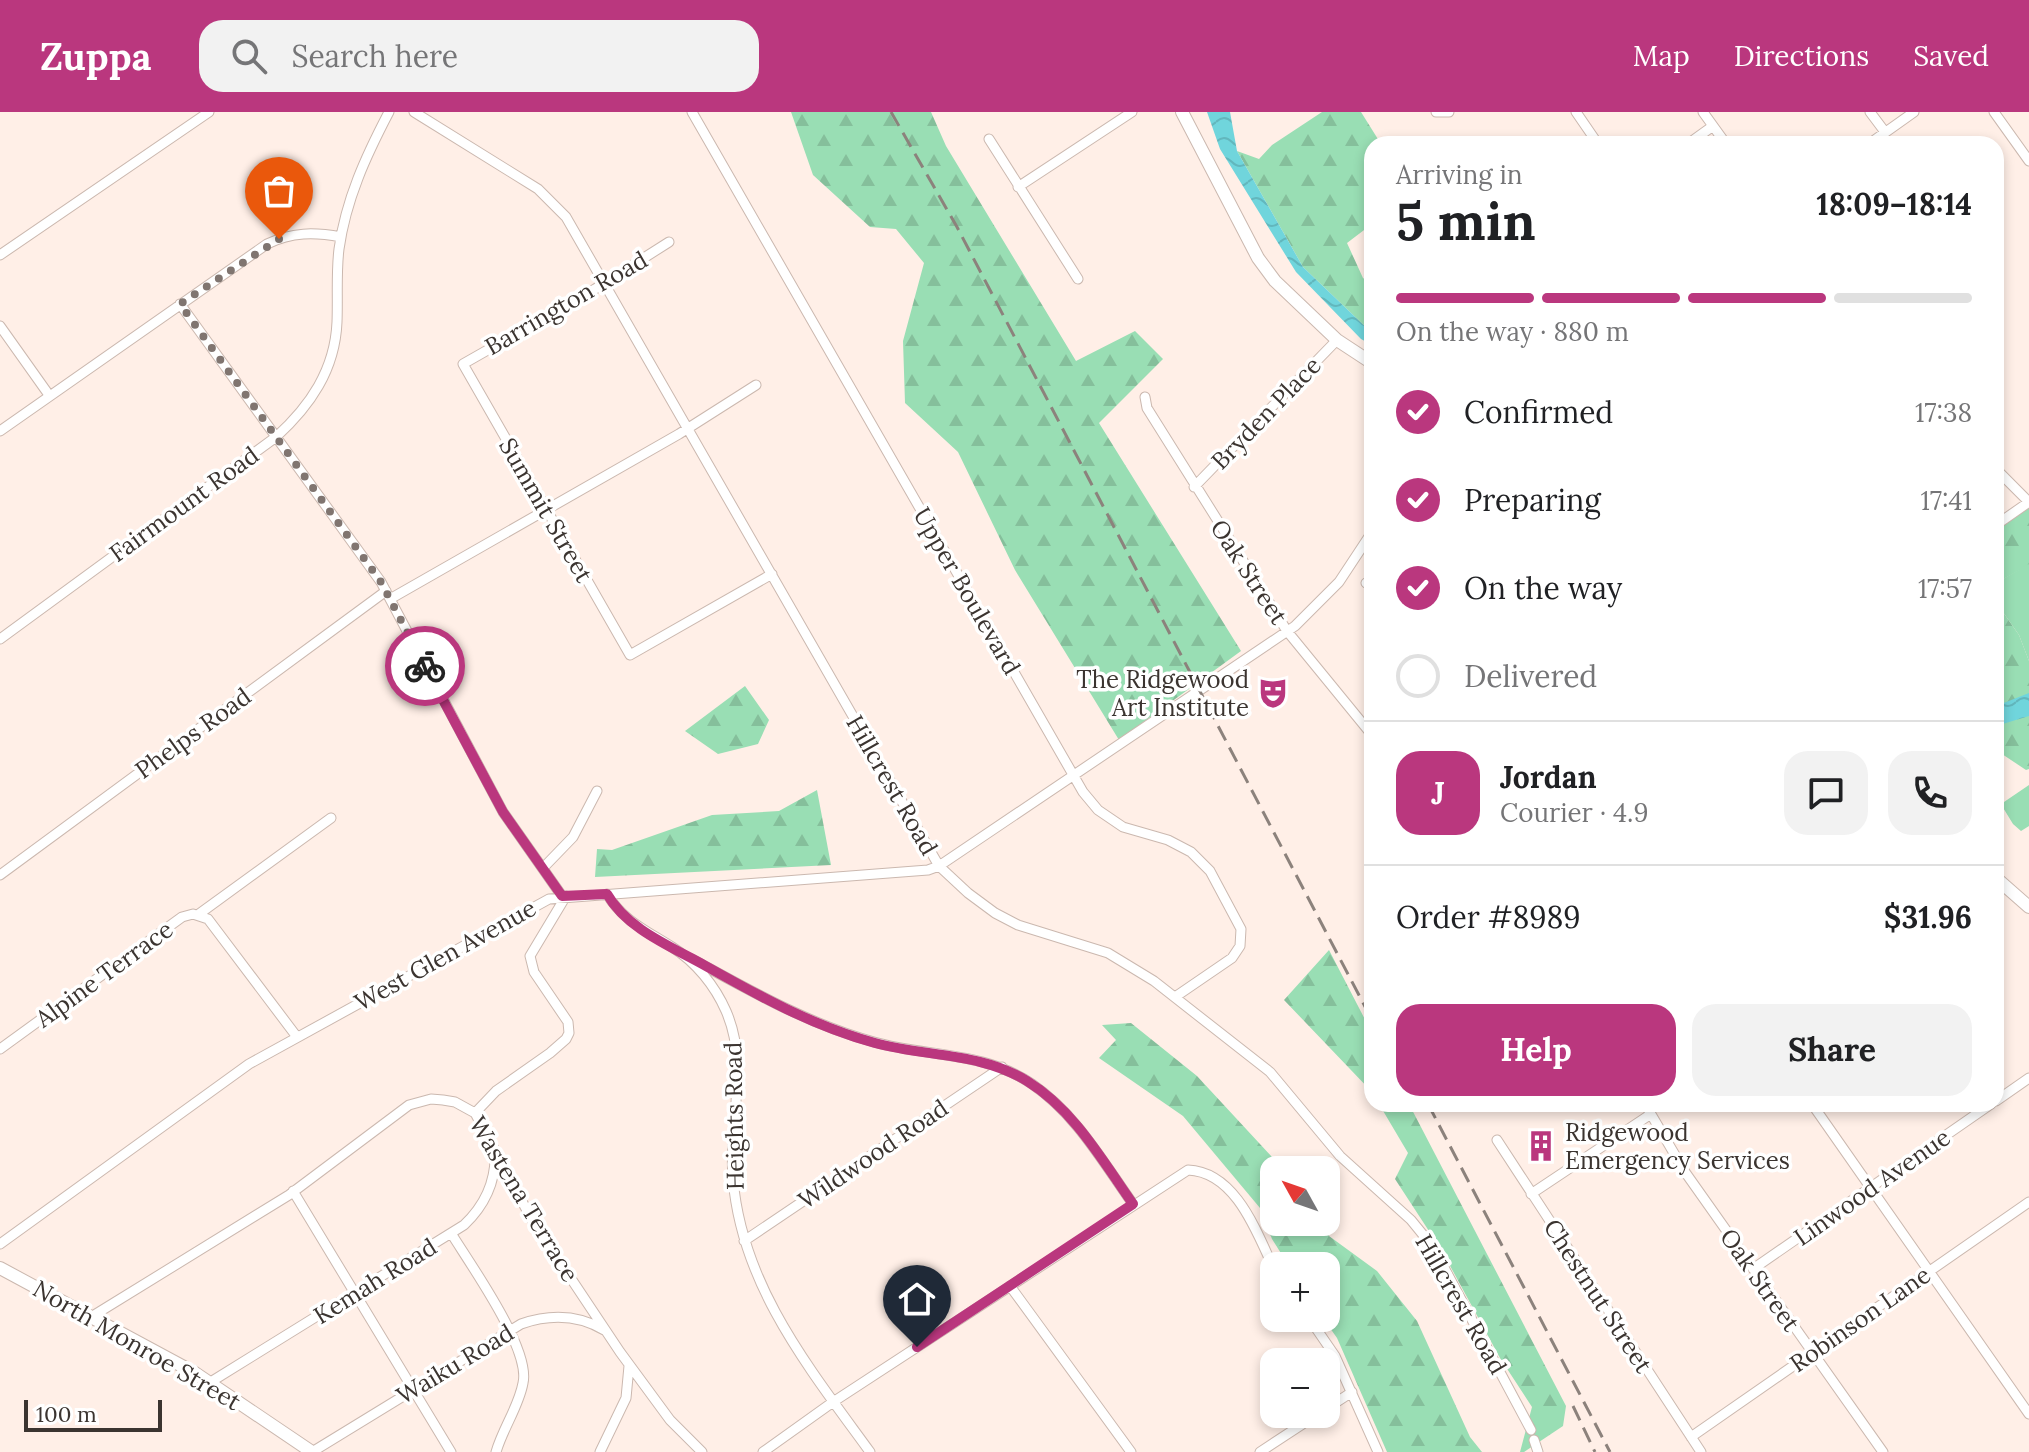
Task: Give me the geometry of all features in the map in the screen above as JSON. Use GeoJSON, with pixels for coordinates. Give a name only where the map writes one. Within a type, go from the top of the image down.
{"type":"FeatureCollection","features":[{"type":"Feature","properties":{"kind":"main road"},"geometry":{"type":"LineString","coordinates":[[1182,112],[1258,258],[1275,281],[1337,340],[1364,358]]}},
{"type":"Feature","properties":{"kind":"main road"},"geometry":{"type":"LineString","coordinates":[[2004,885],[2029,907]]}},
{"type":"Feature","properties":{"kind":"main road","name":"North Monroe Street"},"geometry":{"type":"LineString","coordinates":[[0,1268],[209,1383],[312,1452]]}},
{"type":"Feature","properties":{"kind":"street"},"geometry":{"type":"LineString","coordinates":[[0,255],[209,112]]}},
{"type":"Feature","properties":{"kind":"street","name":"Fairmount Road"},"geometry":{"type":"LineString","coordinates":[[0,639],[276,437],[307,406],[331,358],[337,324],[338,252],[354,186],[389,112]]}},
{"type":"Feature","properties":{"kind":"street","name":"Hillcrest Road"},"geometry":{"type":"LineString","coordinates":[[414,112],[538,189],[566,217],[939,866],[995,913],[1018,925],[1108,953],[1139,971],[1270,1072],[1340,1156],[1423,1233],[1442,1262],[1533,1435],[1538,1452]]}},
{"type":"Feature","properties":{"kind":"street","name":"Upper Boulevard"},"geometry":{"type":"LineString","coordinates":[[692,112],[1074,776],[1098,810],[1110,819],[1138,833],[1180,845],[1210,871],[1241,929],[1242,938],[1237,953],[1175,997]]}},
{"type":"Feature","properties":{"kind":"street"},"geometry":{"type":"LineString","coordinates":[[1018,187],[1132,112]]}},
{"type":"Feature","properties":{"kind":"street"},"geometry":{"type":"LineString","coordinates":[[1436,112],[1449,112]]}},
{"type":"Feature","properties":{"kind":"street"},"geometry":{"type":"LineString","coordinates":[[1576,112],[1592,136]]}},
{"type":"Feature","properties":{"kind":"street"},"geometry":{"type":"LineString","coordinates":[[1703,112],[1720,136]]}},
{"type":"Feature","properties":{"kind":"street"},"geometry":{"type":"LineString","coordinates":[[1870,112],[1885,132]]}},
{"type":"Feature","properties":{"kind":"street"},"geometry":{"type":"LineString","coordinates":[[1880,136],[1914,112]]}},
{"type":"Feature","properties":{"kind":"street"},"geometry":{"type":"LineString","coordinates":[[1994,112],[2029,161]]}},
{"type":"Feature","properties":{"kind":"street"},"geometry":{"type":"LineString","coordinates":[[1699,136],[1713,126]]}},
{"type":"Feature","properties":{"kind":"street"},"geometry":{"type":"LineString","coordinates":[[989,139],[1078,279]]}},
{"type":"Feature","properties":{"kind":"street"},"geometry":{"type":"LineString","coordinates":[[0,431],[180,304],[279,239],[307,233],[341,237]]}},
{"type":"Feature","properties":{"kind":"street","name":"Barrington Road"},"geometry":{"type":"LineString","coordinates":[[463,364],[669,242]]}},
{"type":"Feature","properties":{"kind":"street"},"geometry":{"type":"LineString","coordinates":[[180,304],[388,595],[503,812],[564,896],[530,956],[534,972],[568,1022],[569,1033],[550,1053],[496,1091],[475,1113]]}},
{"type":"Feature","properties":{"kind":"street"},"geometry":{"type":"LineString","coordinates":[[0,326],[49,395]]}},
{"type":"Feature","properties":{"kind":"street","name":"Bryden Place"},"geometry":{"type":"LineString","coordinates":[[1194,487],[1337,340]]}},
{"type":"Feature","properties":{"kind":"street","name":"Summit Street"},"geometry":{"type":"LineString","coordinates":[[463,364],[630,655],[772,574]]}},
{"type":"Feature","properties":{"kind":"street","name":"Phelps Road"},"geometry":{"type":"LineString","coordinates":[[0,875],[388,595],[546,510],[756,385]]}},
{"type":"Feature","properties":{"kind":"street","name":"Oak Street"},"geometry":{"type":"LineString","coordinates":[[1145,397],[1147,408],[1194,487],[1287,631],[1364,725]]}},
{"type":"Feature","properties":{"kind":"street"},"geometry":{"type":"LineString","coordinates":[[2004,477],[2029,502],[2004,519]]}},
{"type":"Feature","properties":{"kind":"street","name":"West Glen Avenue"},"geometry":{"type":"LineString","coordinates":[[0,1244],[249,1064],[545,901],[564,896],[928,870],[939,866],[1287,631],[1326,597],[1364,545]]}},
{"type":"Feature","properties":{"kind":"street"},"geometry":{"type":"LineString","coordinates":[[543,868],[573,837],[597,791]]}},
{"type":"Feature","properties":{"kind":"street"},"geometry":{"type":"LineString","coordinates":[[199,914],[331,818]]}},
{"type":"Feature","properties":{"kind":"street","name":"Heights Road"},"geometry":{"type":"LineString","coordinates":[[607,894],[633,924],[680,952],[706,978],[729,1018],[737,1044],[739,1081],[733,1126],[733,1179],[744,1241],[754,1272],[767,1301],[870,1452]]}},
{"type":"Feature","properties":{"kind":"street","name":"Alpine Terrace"},"geometry":{"type":"LineString","coordinates":[[0,1049],[182,917],[199,914],[208,919],[297,1037]]}},
{"type":"Feature","properties":{"kind":"street"},"geometry":{"type":"LineString","coordinates":[[680,952],[778,1006],[834,1030],[876,1043],[974,1059],[1002,1067],[1035,1086],[1067,1114],[1133,1204]]}},
{"type":"Feature","properties":{"kind":"street","name":"Wildwood Road"},"geometry":{"type":"LineString","coordinates":[[744,1241],[1002,1067]]}},
{"type":"Feature","properties":{"kind":"street"},"geometry":{"type":"LineString","coordinates":[[2025,1080],[2029,1093]]}},
{"type":"Feature","properties":{"kind":"street","name":"Linwood Avenue"},"geometry":{"type":"LineString","coordinates":[[2004,1095],[2025,1080]]}},
{"type":"Feature","properties":{"kind":"street","name":"Wastena Terrace"},"geometry":{"type":"LineString","coordinates":[[91,1317],[293,1191],[409,1105],[431,1099],[455,1102],[475,1113],[532,1220],[606,1332],[675,1427],[702,1452]]}},
{"type":"Feature","properties":{"kind":"street"},"geometry":{"type":"LineString","coordinates":[[1818,1112],[2029,1414]]}},
{"type":"Feature","properties":{"kind":"street","name":"Linwood Avenue"},"geometry":{"type":"LineString","coordinates":[[1753,1269],[1980,1112]]}},
{"type":"Feature","properties":{"kind":"street"},"geometry":{"type":"LineString","coordinates":[[1531,1194],[1651,1114]]}},
{"type":"Feature","properties":{"kind":"street","name":"Oak Street"},"geometry":{"type":"LineString","coordinates":[[1651,1114],[1685,1172],[1883,1452]]}},
{"type":"Feature","properties":{"kind":"street","name":"Chestnut Street"},"geometry":{"type":"LineString","coordinates":[[1497,1140],[1701,1452]]}},
{"type":"Feature","properties":{"kind":"street","name":"Kemah Road"},"geometry":{"type":"LineString","coordinates":[[209,1383],[451,1233],[475,1215],[489,1192],[495,1166],[494,1145]]}},
{"type":"Feature","properties":{"kind":"street"},"geometry":{"type":"LineString","coordinates":[[763,1452],[833,1402],[1188,1170],[1206,1174],[1237,1198],[1266,1252]]}},
{"type":"Feature","properties":{"kind":"street"},"geometry":{"type":"LineString","coordinates":[[293,1191],[451,1452]]}},
{"type":"Feature","properties":{"kind":"street","name":"Robinson Lane"},"geometry":{"type":"LineString","coordinates":[[1691,1437],[2029,1202]]}},
{"type":"Feature","properties":{"kind":"street"},"geometry":{"type":"LineString","coordinates":[[451,1233],[509,1331],[523,1363],[525,1379],[496,1452]]}},
{"type":"Feature","properties":{"kind":"street"},"geometry":{"type":"LineString","coordinates":[[1010,1286],[1131,1452]]}},
{"type":"Feature","properties":{"kind":"street","name":"Waiku Road"},"geometry":{"type":"LineString","coordinates":[[312,1452],[509,1331],[537,1319],[561,1316],[589,1322],[606,1332]]}},
{"type":"Feature","properties":{"kind":"street"},"geometry":{"type":"LineString","coordinates":[[1319,1332],[1335,1356],[1378,1452]]}},
{"type":"Feature","properties":{"kind":"street"},"geometry":{"type":"LineString","coordinates":[[600,1452],[626,1398],[629,1365]]}},
{"type":"Feature","properties":{"kind":"street"},"geometry":{"type":"LineString","coordinates":[[1340,1400],[1352,1392]]}},
{"type":"Feature","properties":{"kind":"street"},"geometry":{"type":"LineString","coordinates":[[1260,1452],[1297,1428]]}},
{"type":"Feature","properties":{"kind":"green space"},"geometry":{"type":"Polygon","coordinates":[[[791,112],[931,112],[946,146],[1076,361],[1135,331],[1163,359],[1099,423],[1241,651],[1119,740],[1015,570],[958,452],[905,403],[903,341],[924,263],[896,229],[870,227],[813,175],[791,112]]]}},
{"type":"Feature","properties":{"kind":"green space"},"geometry":{"type":"Polygon","coordinates":[[[1322,112],[1361,112],[1376,136],[1364,136],[1364,230],[1347,243],[1364,279],[1364,325],[1303,267],[1237,151],[1259,159],[1272,145],[1322,112]]]}},
{"type":"Feature","properties":{"kind":"green space"},"geometry":{"type":"Polygon","coordinates":[[[2029,503],[2029,565],[2004,579],[2004,517],[2029,503]]]}},
{"type":"Feature","properties":{"kind":"green space"},"geometry":{"type":"Polygon","coordinates":[[[2029,564],[2029,661],[2019,635],[2004,613],[2004,578],[2029,564]]]}},
{"type":"Feature","properties":{"kind":"green space"},"geometry":{"type":"Polygon","coordinates":[[[2004,613],[2019,635],[2029,661],[2029,769],[2004,755],[2004,613]]]}},
{"type":"Feature","properties":{"kind":"green space"},"geometry":{"type":"Polygon","coordinates":[[[745,686],[769,720],[758,744],[718,754],[685,731],[745,686]]]}},
{"type":"Feature","properties":{"kind":"green space"},"geometry":{"type":"Polygon","coordinates":[[[2029,785],[2029,826],[2021,831],[2013,824],[2004,809],[2004,802],[2029,785]]]}},
{"type":"Feature","properties":{"kind":"green space"},"geometry":{"type":"Polygon","coordinates":[[[817,790],[831,865],[595,877],[597,849],[612,850],[712,815],[779,811],[817,790]]]}},
{"type":"Feature","properties":{"kind":"green space"},"geometry":{"type":"Polygon","coordinates":[[[1329,950],[1364,1018],[1364,1084],[1284,1000],[1329,950]]]}},
{"type":"Feature","properties":{"kind":"green space"},"geometry":{"type":"Polygon","coordinates":[[[1131,1023],[1197,1076],[1271,1156],[1260,1156],[1260,1208],[1183,1116],[1099,1058],[1116,1040],[1102,1025],[1131,1023]]]}},
{"type":"Feature","properties":{"kind":"green space"},"geometry":{"type":"Polygon","coordinates":[[[1384,1112],[1413,1112],[1566,1406],[1563,1426],[1524,1452],[1520,1452],[1532,1407],[1500,1358],[1442,1251],[1395,1179],[1408,1153],[1384,1112]]]}},
{"type":"Feature","properties":{"kind":"green space"},"geometry":{"type":"Polygon","coordinates":[[[1271,1236],[1329,1236],[1377,1271],[1417,1321],[1470,1437],[1482,1452],[1387,1452],[1333,1332],[1340,1332],[1340,1252],[1280,1252],[1271,1236]]]}},
{"type":"Feature","properties":{"kind":"water"},"geometry":{"type":"Polygon","coordinates":[[[1207,112],[1230,112],[1237,151],[1303,267],[1364,325],[1364,341],[1296,272],[1220,149],[1207,112]]]}},
{"type":"Feature","properties":{"kind":"water"},"geometry":{"type":"Polygon","coordinates":[[[2029,693],[2029,716],[2004,724],[2004,703],[2029,693]]]}},
{"type":"Feature","properties":{"kind":"railway"},"geometry":{"type":"LineString","coordinates":[[891,112],[957,227],[1364,1005]]}},
{"type":"Feature","properties":{"kind":"railway"},"geometry":{"type":"LineString","coordinates":[[1432,1112],[1610,1452]]}},
{"type":"Feature","properties":{"kind":"railway"},"geometry":{"type":"LineString","coordinates":[[1573,1406],[1595,1452]]}},
{"type":"Feature","properties":{"kind":"way so far"},"geometry":{"type":"LineString","coordinates":[[279,239],[267,244],[180,304],[381,582],[425,666]]}},
{"type":"Feature","properties":{"kind":"place","name":"The Ridgewood Art Institute"},"geometry":{"type":"Point","coordinates":[1273,693]}},
{"type":"Feature","properties":{"kind":"place","name":"Ridgewood Emergency Services"},"geometry":{"type":"Point","coordinates":[1541,1146]}},
{"type":"Feature","properties":{"kind":"route"},"geometry":{"type":"LineString","coordinates":[[425,666],[503,812],[562,896],[607,894],[633,924],[778,1006],[834,1030],[907,1050],[974,1059],[1002,1067],[1042,1091],[1078,1127],[1133,1204],[917,1347]]}}]}
